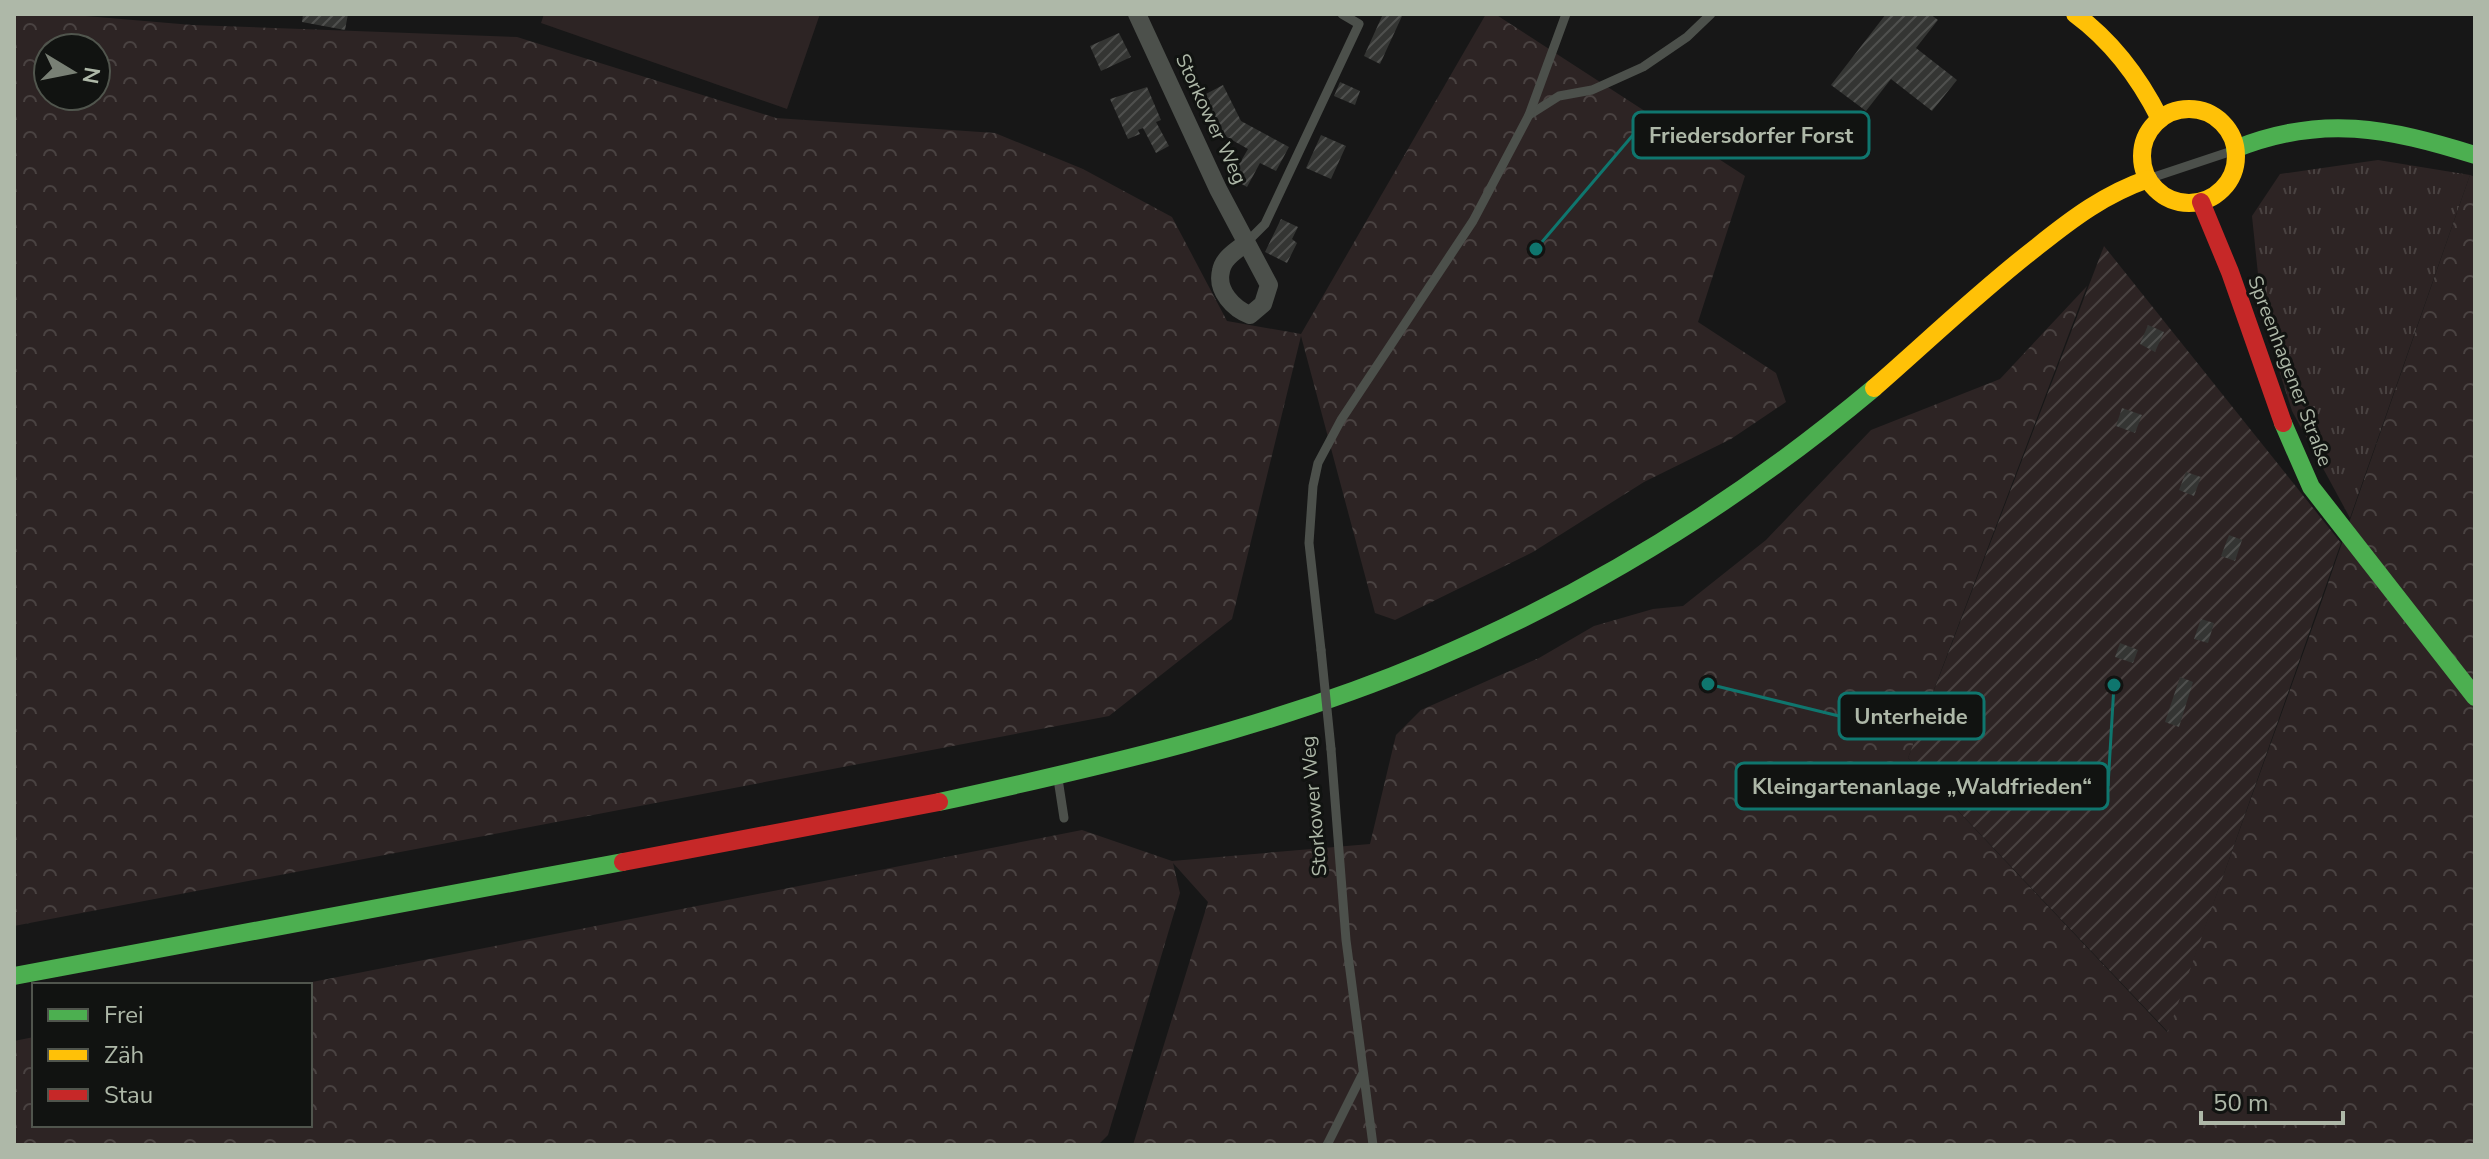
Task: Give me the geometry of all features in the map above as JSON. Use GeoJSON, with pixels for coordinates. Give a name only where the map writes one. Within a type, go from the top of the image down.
{"type":"FeatureCollection","features":[{"type":"Feature","properties":{"kind":"main road"},"geometry":{"type":"LineString","coordinates":[[2075,14],[2109,41],[2133,69],[2160,119]]}},
{"type":"Feature","properties":{"kind":"main road"},"geometry":{"type":"LineString","coordinates":[[2185,109],[2211,115],[2222,123],[2231,135],[2235,149],[2232,176],[2214,196],[2191,203],[2171,200],[2154,188],[2148,179],[2142,153],[2151,128],[2160,119],[2185,109]]}},
{"type":"Feature","properties":{"kind":"main road"},"geometry":{"type":"LineString","coordinates":[[2235,149],[2259,137],[2281,132],[2317,127],[2360,127],[2394,131],[2475,155]]}},
{"type":"Feature","properties":{"kind":"main road"},"geometry":{"type":"LineString","coordinates":[[14,976],[839,821],[1057,776],[1219,735],[1348,692],[1454,650],[1579,589],[1662,541],[1768,471],[1871,390],[2030,251],[2112,193],[2148,179]]}},
{"type":"Feature","properties":{"kind":"main road","name":"Spreenhagener Straße"},"geometry":{"type":"LineString","coordinates":[[2201,202],[2293,449],[2311,487],[2475,697]]}},
{"type":"Feature","properties":{"kind":"street","name":"Storkower Weg"},"geometry":{"type":"LineString","coordinates":[[1137,14],[1246,243]]}},
{"type":"Feature","properties":{"kind":"lane"},"geometry":{"type":"LineString","coordinates":[[1246,243],[1265,224],[1359,24],[1342,14]]}},
{"type":"Feature","properties":{"kind":"lane","name":"Storkower Weg"},"geometry":{"type":"LineString","coordinates":[[1373,1145],[1346,940],[1331,749],[1309,543],[1313,486],[1318,463],[1341,420],[1473,221],[1529,115],[1566,14]]}},
{"type":"Feature","properties":{"kind":"lane"},"geometry":{"type":"LineString","coordinates":[[1529,115],[1559,96],[1592,90],[1643,67],[1687,37],[1711,14]]}},
{"type":"Feature","properties":{"kind":"lane"},"geometry":{"type":"LineString","coordinates":[[2148,179],[2235,149]]}},
{"type":"Feature","properties":{"kind":"lane"},"geometry":{"type":"LineString","coordinates":[[1057,776],[1064,818]]}},
{"type":"Feature","properties":{"kind":"lane"},"geometry":{"type":"LineString","coordinates":[[1327,1145],[1362,1075]]}},
{"type":"Feature","properties":{"kind":"green space"},"geometry":{"type":"Polygon","coordinates":[[[14,14],[62,14],[192,25],[517,37],[776,118],[995,133],[1083,169],[1172,217],[1227,321],[1301,334],[1486,14],[1495,14],[1745,176],[1698,322],[1776,373],[1786,402],[1731,439],[1644,482],[1533,552],[1395,620],[1375,613],[1301,336],[1232,619],[1109,716],[14,926],[14,14]]]}},
{"type":"Feature","properties":{"kind":"green space"},"geometry":{"type":"Polygon","coordinates":[[[544,14],[820,14],[787,109],[541,23],[544,14]]]}},
{"type":"Feature","properties":{"kind":"green space"},"geometry":{"type":"Polygon","coordinates":[[[2378,160],[2470,175],[2350,518],[2292,411],[2270,342],[2252,216],[2280,174],[2378,160]]]}},
{"type":"Feature","properties":{"kind":"green space"},"geometry":{"type":"Polygon","coordinates":[[[2470,175],[2475,177],[2475,1145],[1133,1145],[1208,902],[1173,863],[1180,893],[1108,1135],[1098,1145],[14,1145],[14,1041],[32,1037],[32,1127],[312,1127],[312,983],[307,983],[1082,830],[1172,861],[1370,844],[1396,735],[1421,710],[1539,658],[1594,626],[1653,609],[1683,606],[1766,540],[1871,430],[2000,379],[2087,286],[1908,758],[2167,1032],[2470,175]]]}},
{"type":"Feature","properties":{"kind":"green space"},"geometry":{"type":"Polygon","coordinates":[[[2104,246],[2341,543],[2168,1032],[1908,758],[2104,246]]]}},
{"type":"Feature","properties":{"kind":"building"},"geometry":{"type":"Polygon","coordinates":[[[303,14],[348,14],[345,30],[302,22],[303,14]]]}},
{"type":"Feature","properties":{"kind":"building"},"geometry":{"type":"Polygon","coordinates":[[[1383,14],[1403,14],[1380,64],[1364,56],[1383,14]]]}},
{"type":"Feature","properties":{"kind":"building"},"geometry":{"type":"Polygon","coordinates":[[[1886,14],[1930,14],[1938,20],[1916,48],[1957,80],[1932,111],[1891,79],[1866,111],[1831,85],[1886,14]]]}},
{"type":"Feature","properties":{"kind":"building"},"geometry":{"type":"Polygon","coordinates":[[[1119,33],[1131,57],[1101,71],[1090,46],[1119,33]]]}},
{"type":"Feature","properties":{"kind":"building"},"geometry":{"type":"Polygon","coordinates":[[[1340,82],[1360,91],[1355,105],[1334,96],[1340,82]]]}},
{"type":"Feature","properties":{"kind":"building"},"geometry":{"type":"Polygon","coordinates":[[[1223,85],[1241,121],[1289,147],[1276,171],[1260,163],[1247,187],[1231,178],[1248,149],[1225,136],[1204,95],[1223,85]]]}},
{"type":"Feature","properties":{"kind":"building"},"geometry":{"type":"Polygon","coordinates":[[[1147,87],[1161,120],[1156,122],[1169,146],[1156,153],[1143,128],[1138,130],[1140,134],[1128,139],[1110,99],[1147,87]]]}},
{"type":"Feature","properties":{"kind":"building"},"geometry":{"type":"Polygon","coordinates":[[[1321,135],[1346,146],[1331,179],[1306,168],[1321,135]]]}},
{"type":"Feature","properties":{"kind":"building"},"geometry":{"type":"Polygon","coordinates":[[[1281,219],[1298,227],[1292,239],[1297,243],[1287,263],[1265,252],[1281,219]]]}},
{"type":"Feature","properties":{"kind":"building"},"geometry":{"type":"Polygon","coordinates":[[[2148,325],[2164,332],[2155,352],[2140,344],[2148,325]]]}},
{"type":"Feature","properties":{"kind":"building"},"geometry":{"type":"Polygon","coordinates":[[[2122,408],[2142,415],[2135,433],[2116,426],[2122,408]]]}},
{"type":"Feature","properties":{"kind":"building"},"geometry":{"type":"Polygon","coordinates":[[[2186,472],[2201,477],[2194,496],[2179,490],[2186,472]]]}},
{"type":"Feature","properties":{"kind":"building"},"geometry":{"type":"Polygon","coordinates":[[[2229,535],[2242,540],[2235,561],[2221,556],[2229,535]]]}},
{"type":"Feature","properties":{"kind":"building"},"geometry":{"type":"Polygon","coordinates":[[[2201,619],[2214,623],[2208,643],[2194,639],[2201,619]]]}},
{"type":"Feature","properties":{"kind":"building"},"geometry":{"type":"Polygon","coordinates":[[[2120,643],[2138,650],[2133,663],[2115,657],[2120,643]]]}},
{"type":"Feature","properties":{"kind":"building"},"geometry":{"type":"Polygon","coordinates":[[[2180,677],[2193,682],[2179,727],[2165,722],[2180,677]]]}},
{"type":"Feature","properties":{"kind":"traffic: fast"},"geometry":{"type":"LineString","coordinates":[[2235,149],[2297,131],[2326,128],[2384,132],[2475,155]]}},
{"type":"Feature","properties":{"kind":"traffic: fast"},"geometry":{"type":"LineString","coordinates":[[939,802],[1125,759],[1247,726],[1308,707],[1427,662],[1546,606],[1661,542],[1770,469],[1874,388]]}},
{"type":"Feature","properties":{"kind":"traffic: fast"},"geometry":{"type":"LineString","coordinates":[[2283,423],[2311,487],[2475,697]]}},
{"type":"Feature","properties":{"kind":"traffic: fast"},"geometry":{"type":"LineString","coordinates":[[14,976],[623,862]]}},
{"type":"Feature","properties":{"kind":"traffic: slow"},"geometry":{"type":"LineString","coordinates":[[2075,14],[2124,61],[2160,119]]}},
{"type":"Feature","properties":{"kind":"traffic: slow"},"geometry":{"type":"LineString","coordinates":[[2189,109],[2207,113],[2222,123],[2232,138],[2236,156],[2232,174],[2222,189],[2207,199],[2189,203],[2171,199],[2156,189],[2146,174],[2142,156],[2146,138],[2156,123],[2171,113],[2189,109]]}},
{"type":"Feature","properties":{"kind":"traffic: slow"},"geometry":{"type":"LineString","coordinates":[[1874,388],[1996,280],[2064,226],[2104,199],[2148,179]]}},
{"type":"Feature","properties":{"kind":"traffic: jam"},"geometry":{"type":"LineString","coordinates":[[2201,202],[2230,272],[2283,423]]}},
{"type":"Feature","properties":{"kind":"traffic: jam"},"geometry":{"type":"LineString","coordinates":[[623,862],[939,802]]}},
{"type":"Feature","properties":{"kind":"place","name":"Friedersdorfer Forst"},"geometry":{"type":"Point","coordinates":[1536,249]}},
{"type":"Feature","properties":{"kind":"place","name":"Unterheide"},"geometry":{"type":"Point","coordinates":[1708,684]}},
{"type":"Feature","properties":{"kind":"place","name":"Kleingartenanlage „Waldfrieden“"},"geometry":{"type":"Point","coordinates":[2114,685]}}]}
